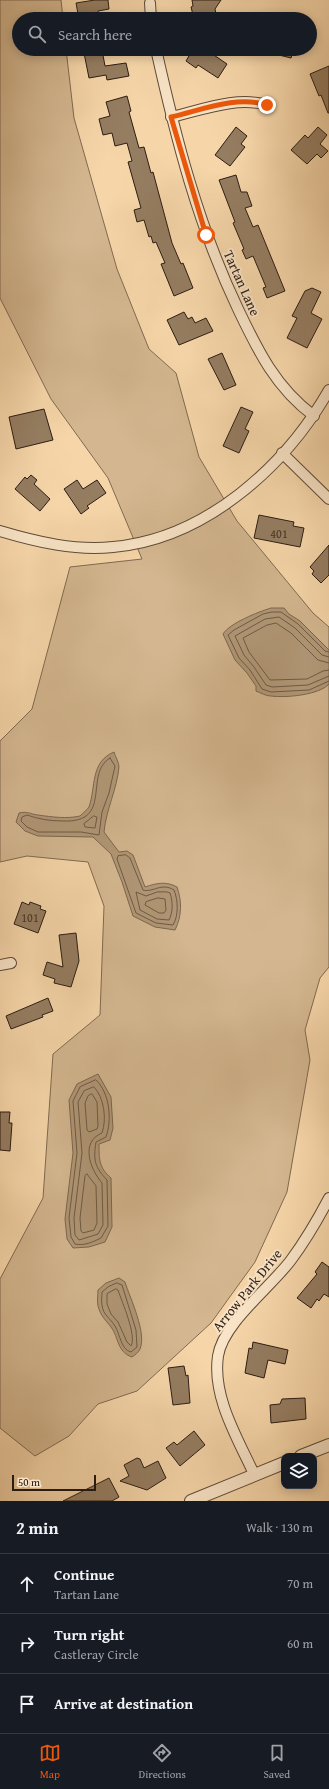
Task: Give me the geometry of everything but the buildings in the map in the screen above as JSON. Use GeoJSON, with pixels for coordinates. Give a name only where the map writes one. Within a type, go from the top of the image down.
{"type":"FeatureCollection","features":[{"type":"Feature","properties":{"kind":"street"},"geometry":{"type":"LineString","coordinates":[[150,3],[151,12]]}},
{"type":"Feature","properties":{"kind":"street","name":"Tartan Lane"},"geometry":{"type":"LineString","coordinates":[[158,56],[171,117],[206,235],[250,334],[271,373],[283,389],[299,406],[314,416]]}},
{"type":"Feature","properties":{"kind":"street"},"geometry":{"type":"LineString","coordinates":[[171,117],[237,102],[254,101],[267,105]]}},
{"type":"Feature","properties":{"kind":"street"},"geometry":{"type":"LineString","coordinates":[[0,531],[57,546],[88,548],[136,544],[189,526],[220,507],[265,472],[314,416],[329,390]]}},
{"type":"Feature","properties":{"kind":"street"},"geometry":{"type":"LineString","coordinates":[[282,453],[329,499]]}},
{"type":"Feature","properties":{"kind":"street"},"geometry":{"type":"LineString","coordinates":[[0,965],[11,963]]}},
{"type":"Feature","properties":{"kind":"street","name":"Arrow Park Drive"},"geometry":{"type":"LineString","coordinates":[[254,1474],[222,1400],[219,1382],[218,1356],[226,1336],[290,1261],[329,1198]]}},
{"type":"Feature","properties":{"kind":"street"},"geometry":{"type":"LineString","coordinates":[[309,1453],[329,1445]]}},
{"type":"Feature","properties":{"kind":"street"},"geometry":{"type":"LineString","coordinates":[[191,1501],[281,1464]]}},
{"type":"Feature","properties":{"kind":"shaded area"},"geometry":{"type":"Polygon","coordinates":[[[0,0],[61,0],[62,12],[12,12],[12,56],[67,56],[74,118],[117,269],[149,349],[176,373],[199,457],[237,521],[313,613],[329,627],[329,967],[320,978],[305,1030],[310,1060],[287,1192],[255,1262],[211,1323],[137,1391],[98,1404],[69,1436],[35,1456],[0,1428],[0,1279],[43,1198],[53,1054],[100,1015],[104,906],[88,862],[27,856],[0,862],[0,741],[32,709],[70,567],[142,559],[108,478],[51,399],[0,298],[0,0]]]}},
{"type":"Feature","properties":{"kind":"water"},"geometry":{"type":"Polygon","coordinates":[[[271,608],[284,608],[289,614],[300,621],[329,650],[329,684],[324,688],[302,695],[277,697],[265,695],[256,691],[256,686],[235,660],[223,634],[238,622],[271,608]]]}},
{"type":"Feature","properties":{"kind":"water"},"geometry":{"type":"Polygon","coordinates":[[[114,752],[119,767],[118,775],[104,832],[119,852],[127,851],[133,855],[145,887],[161,883],[177,887],[180,898],[180,908],[179,919],[175,930],[155,927],[133,916],[111,854],[93,837],[38,836],[25,831],[16,822],[19,813],[22,812],[59,817],[80,816],[89,807],[97,769],[106,756],[114,752]]]}},
{"type":"Feature","properties":{"kind":"water"},"geometry":{"type":"Polygon","coordinates":[[[98,1074],[111,1097],[113,1128],[110,1140],[99,1144],[99,1149],[100,1163],[104,1171],[111,1178],[112,1227],[105,1242],[89,1247],[73,1248],[67,1239],[65,1219],[73,1153],[69,1100],[77,1084],[98,1074]]]}},
{"type":"Feature","properties":{"kind":"water"},"geometry":{"type":"Polygon","coordinates":[[[119,1278],[125,1282],[140,1325],[142,1342],[138,1352],[132,1357],[127,1355],[121,1348],[114,1331],[102,1315],[98,1306],[98,1290],[106,1283],[119,1278]]]}},
{"type":"Feature","properties":{"kind":"route"},"geometry":{"type":"LineString","coordinates":[[206,235],[171,117],[237,102],[254,101],[267,105]]}}]}
